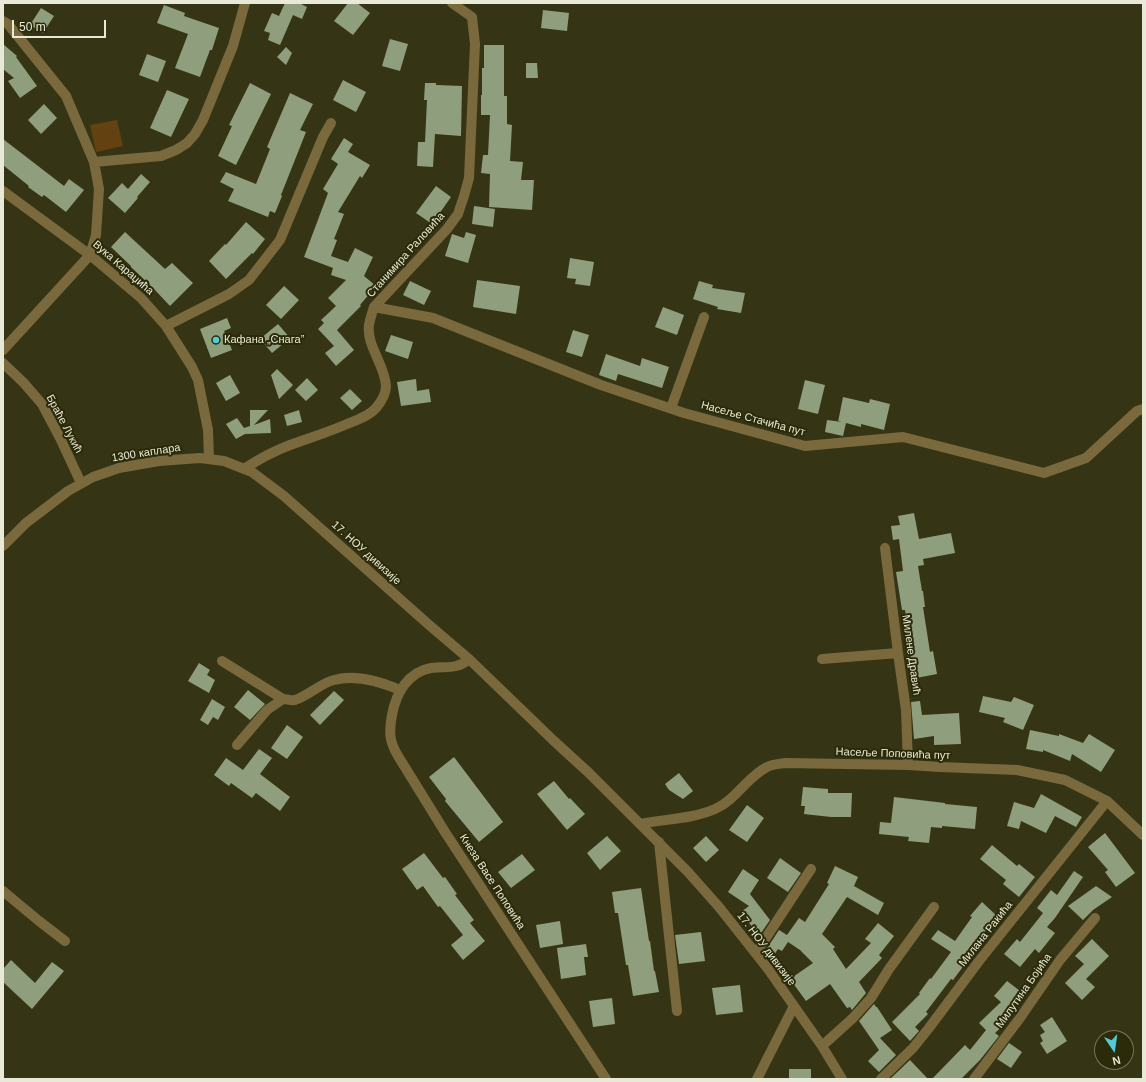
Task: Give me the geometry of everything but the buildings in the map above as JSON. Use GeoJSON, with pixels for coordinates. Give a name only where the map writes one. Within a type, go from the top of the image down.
{"type":"FeatureCollection","features":[{"type":"Feature","properties":{"kind":"street"},"geometry":{"type":"LineString","coordinates":[[94,162],[161,156],[176,150],[187,143],[195,134],[203,120],[233,46],[245,3]]}},
{"type":"Feature","properties":{"kind":"street","name":"Станимира Раловића"},"geometry":{"type":"LineString","coordinates":[[244,469],[261,458],[276,451],[362,418],[376,408],[382,398],[386,387],[384,375],[371,341],[368,326],[374,308],[447,229],[458,214],[469,178],[475,44],[472,17],[452,3]]}},
{"type":"Feature","properties":{"kind":"street"},"geometry":{"type":"LineString","coordinates":[[3,21],[8,24],[66,96],[94,162],[99,190],[96,236],[90,255],[3,350]]}},
{"type":"Feature","properties":{"kind":"street"},"geometry":{"type":"LineString","coordinates":[[166,326],[229,294],[249,280],[280,240],[323,137],[331,123]]}},
{"type":"Feature","properties":{"kind":"street","name":"Вука Караџића"},"geometry":{"type":"LineString","coordinates":[[3,191],[90,255],[141,298],[166,326],[198,380],[208,430],[209,459]]}},
{"type":"Feature","properties":{"kind":"street","name":"Насеље Стачића пут"},"geometry":{"type":"LineString","coordinates":[[374,308],[433,318],[601,385],[684,413],[805,446],[903,438],[1044,473],[1086,458],[1137,411],[1143,409]]}},
{"type":"Feature","properties":{"kind":"street"},"geometry":{"type":"LineString","coordinates":[[671,408],[704,317]]}},
{"type":"Feature","properties":{"kind":"street","name":"Браће Лукић"},"geometry":{"type":"LineString","coordinates":[[3,363],[23,382],[42,404],[81,483]]}},
{"type":"Feature","properties":{"kind":"street","name":"1300 каплара"},"geometry":{"type":"LineString","coordinates":[[3,546],[26,523],[81,483],[106,472],[132,465],[173,459],[209,459],[224,461],[244,469]]}},
{"type":"Feature","properties":{"kind":"street","name":"17. НОУ дивизије"},"geometry":{"type":"LineString","coordinates":[[244,469],[261,478],[284,496],[469,659],[576,760],[659,842],[701,886],[756,953],[822,1046],[842,1079]]}},
{"type":"Feature","properties":{"kind":"street","name":"Милене Дравић"},"geometry":{"type":"LineString","coordinates":[[885,548],[906,710],[908,765]]}},
{"type":"Feature","properties":{"kind":"street"},"geometry":{"type":"LineString","coordinates":[[822,659],[898,654]]}},
{"type":"Feature","properties":{"kind":"street"},"geometry":{"type":"LineString","coordinates":[[222,660],[283,699],[294,700],[333,680],[346,678],[359,678],[381,682],[400,690],[404,684],[418,673],[432,668],[457,666],[469,659]]}},
{"type":"Feature","properties":{"kind":"street","name":"Кнеза Васе Поповића"},"geometry":{"type":"LineString","coordinates":[[400,690],[394,704],[391,720],[390,739],[393,748],[606,1079]]}},
{"type":"Feature","properties":{"kind":"street"},"geometry":{"type":"LineString","coordinates":[[237,745],[267,710],[283,699]]}},
{"type":"Feature","properties":{"kind":"street","name":"Насеље Поповића пут"},"geometry":{"type":"LineString","coordinates":[[640,824],[697,815],[715,809],[730,799],[753,776],[769,766],[785,763],[908,765],[1017,770],[1065,780],[1107,801],[1143,835]]}},
{"type":"Feature","properties":{"kind":"street","name":"Милана Ракића"},"geometry":{"type":"LineString","coordinates":[[881,1079],[913,1048],[979,960],[1107,801]]}},
{"type":"Feature","properties":{"kind":"street"},"geometry":{"type":"LineString","coordinates":[[659,842],[677,1011]]}},
{"type":"Feature","properties":{"kind":"street"},"geometry":{"type":"LineString","coordinates":[[756,953],[811,870]]}},
{"type":"Feature","properties":{"kind":"street"},"geometry":{"type":"LineString","coordinates":[[3,891],[65,941]]}},
{"type":"Feature","properties":{"kind":"street"},"geometry":{"type":"LineString","coordinates":[[822,1046],[871,998],[889,969],[934,907]]}},
{"type":"Feature","properties":{"kind":"street","name":"Милутина Бојића"},"geometry":{"type":"LineString","coordinates":[[974,1079],[1020,1018],[1060,960],[1095,918]]}},
{"type":"Feature","properties":{"kind":"street"},"geometry":{"type":"LineString","coordinates":[[757,1079],[794,1006]]}},
{"type":"Feature","properties":{"kind":"shaded area"},"geometry":{"type":"Polygon","coordinates":[[[117,120],[123,146],[96,152],[90,125],[117,120]]]}},
{"type":"Feature","properties":{"kind":"place","name":"Кафана „Снага”"},"geometry":{"type":"Point","coordinates":[216,340]}}]}
